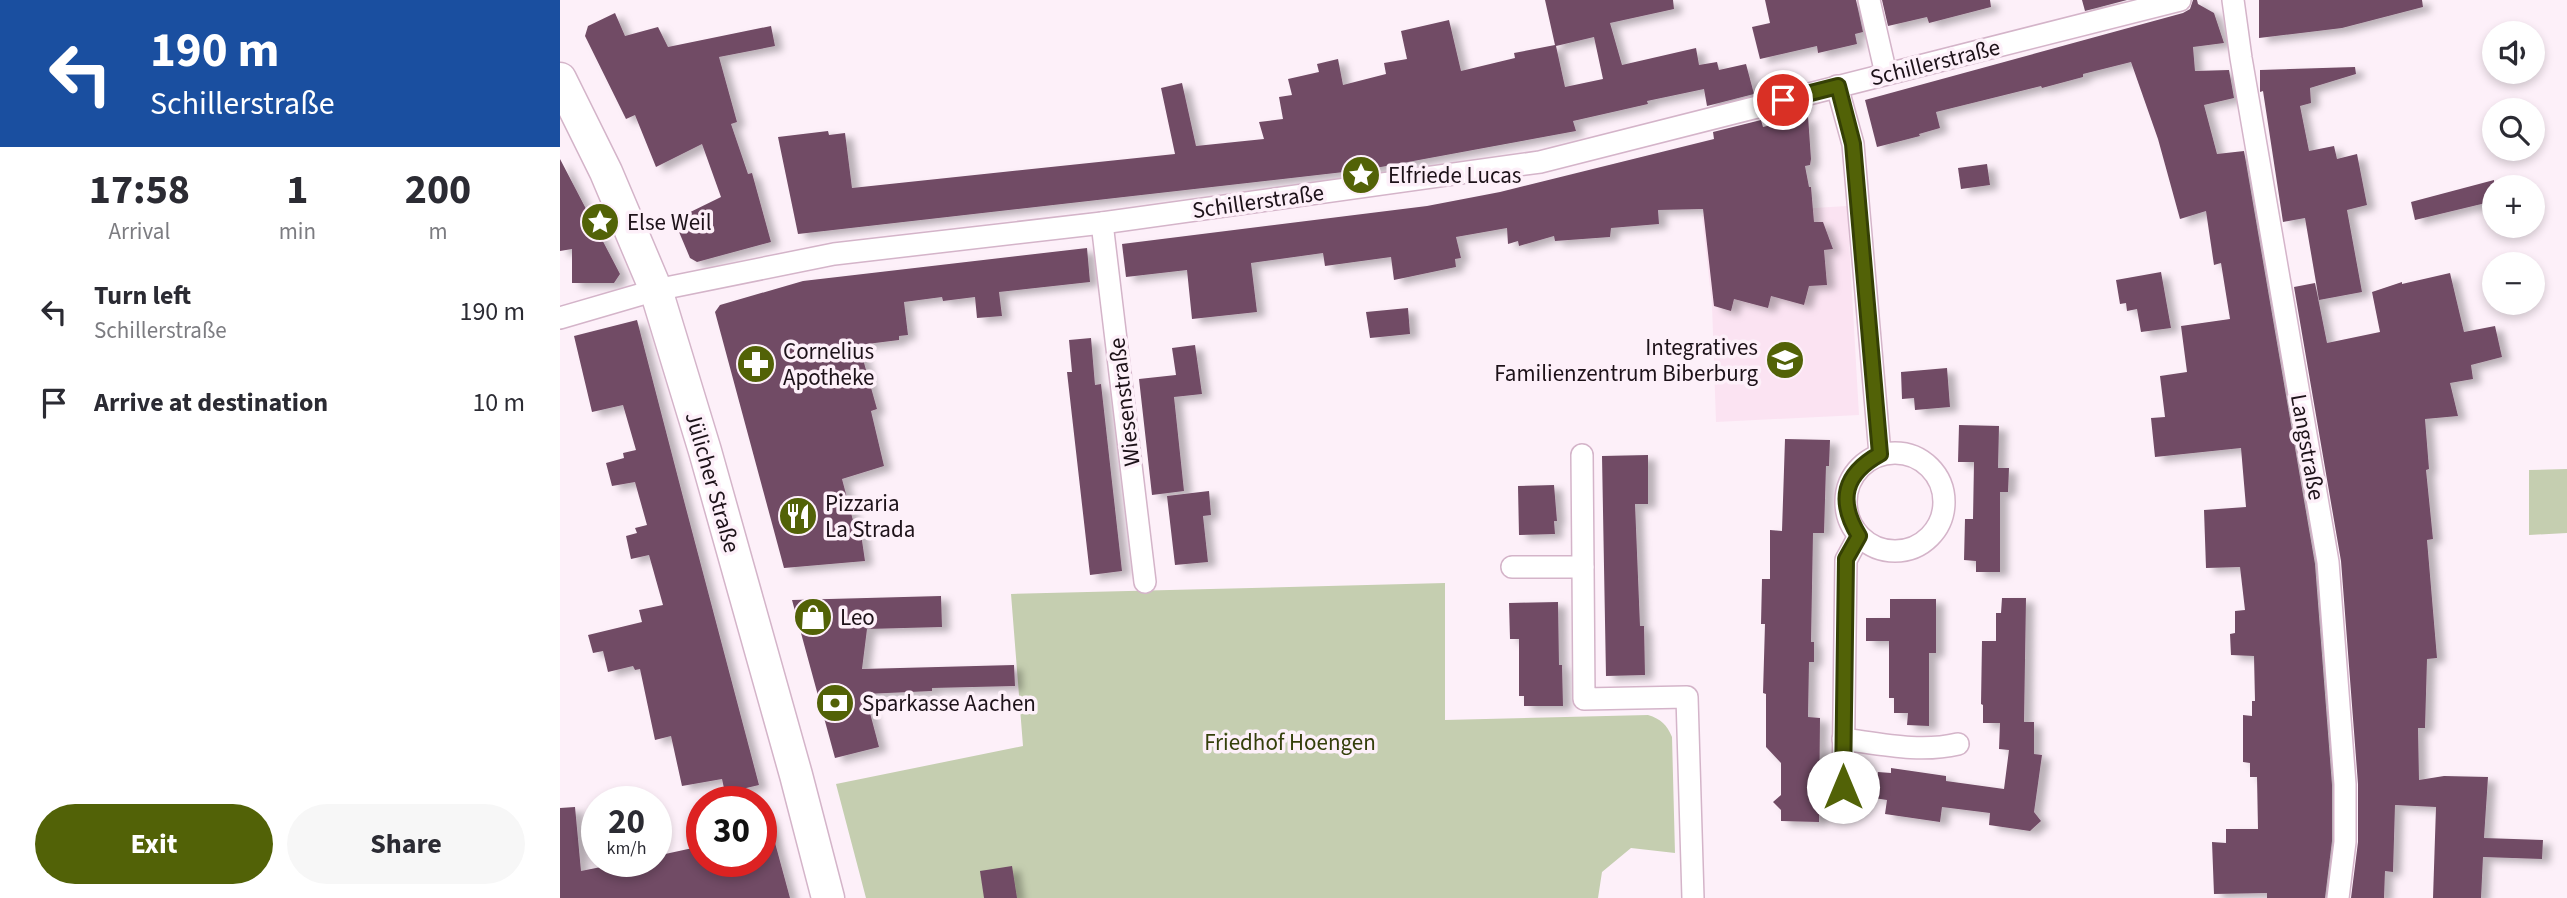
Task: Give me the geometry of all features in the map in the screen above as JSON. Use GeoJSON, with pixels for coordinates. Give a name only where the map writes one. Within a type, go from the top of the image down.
{"type":"FeatureCollection","features":[{"type":"Feature","properties":{"kind":"main road","name":"Jülicher Straße"},"geometry":{"type":"LineString","coordinates":[[560,79],[606,172],[656,290],[713,477],[828,898]]}},
{"type":"Feature","properties":{"kind":"street"},"geometry":{"type":"LineString","coordinates":[[1870,0],[1886,74]]}},
{"type":"Feature","properties":{"kind":"street","name":"Schillerstraße"},"geometry":{"type":"LineString","coordinates":[[560,318],[656,290],[834,254],[1102,223],[1540,162],[2180,0]]}},
{"type":"Feature","properties":{"kind":"street","name":"Langstraße"},"geometry":{"type":"LineString","coordinates":[[2233,0],[2328,562],[2344,784],[2345,842],[2338,898]]}},
{"type":"Feature","properties":{"kind":"street"},"geometry":{"type":"LineString","coordinates":[[1838,86],[1853,144],[1880,454]]}},
{"type":"Feature","properties":{"kind":"street","name":"Wiesenstraße"},"geometry":{"type":"LineString","coordinates":[[1102,223],[1145,582]]}},
{"type":"Feature","properties":{"kind":"street"},"geometry":{"type":"LineString","coordinates":[[1904,452],[1925,461],[1940,480],[1945,503],[1939,526],[1924,543],[1902,552],[1878,549],[1859,536],[1848,519],[1845,499],[1850,480],[1863,464],[1880,454],[1904,452]]}},
{"type":"Feature","properties":{"kind":"street"},"geometry":{"type":"LineString","coordinates":[[1582,455],[1584,699],[1687,697],[1693,898]]}},
{"type":"Feature","properties":{"kind":"street"},"geometry":{"type":"LineString","coordinates":[[1843,787],[1846,559],[1859,536]]}},
{"type":"Feature","properties":{"kind":"street"},"geometry":{"type":"LineString","coordinates":[[1513,567],[1583,567]]}},
{"type":"Feature","properties":{"kind":"street"},"geometry":{"type":"LineString","coordinates":[[1843,739],[1914,748],[1938,749],[1958,744]]}},
{"type":"Feature","properties":{"kind":"shaded area","name":"Integratives Familienzentrum Biberburg"},"geometry":{"type":"Polygon","coordinates":[[[1847,206],[1859,415],[1716,422],[1712,305],[1702,215],[1847,206]]]}},
{"type":"Feature","properties":{"kind":"green space"},"geometry":{"type":"Polygon","coordinates":[[[2567,469],[2567,533],[2529,535],[2529,470],[2567,469]]]}},
{"type":"Feature","properties":{"kind":"green space","name":"Friedhof Hoengen"},"geometry":{"type":"Polygon","coordinates":[[[1445,583],[1445,720],[1648,715],[1657,718],[1666,726],[1672,737],[1675,853],[1631,848],[1602,872],[1598,898],[866,898],[836,784],[1023,746],[1011,594],[1445,583]]]}},
{"type":"Feature","properties":{"kind":"building"},"geometry":{"type":"Polygon","coordinates":[[[1545,0],[1673,0],[1674,9],[1610,23],[1622,65],[1696,48],[1699,65],[1717,62],[1719,70],[1746,64],[1754,94],[1707,106],[1704,89],[1573,121],[1576,131],[1370,169],[798,234],[778,137],[828,131],[829,135],[845,133],[852,188],[1175,154],[1161,88],[1182,83],[1196,146],[1264,139],[1259,122],[1283,119],[1279,97],[1292,95],[1288,79],[1319,72],[1317,64],[1338,59],[1343,85],[1386,74],[1384,63],[1407,59],[1401,31],[1449,20],[1461,71],[1515,58],[1514,53],[1555,45],[1545,0]],[[1594,37],[1556,46],[1565,87],[1603,79],[1594,37]]]}},
{"type":"Feature","properties":{"kind":"building"},"geometry":{"type":"Polygon","coordinates":[[[1765,0],[1856,0],[1863,32],[1855,34],[1857,44],[1818,53],[1817,46],[1760,59],[1752,27],[1770,23],[1765,0]]]}},
{"type":"Feature","properties":{"kind":"building"},"geometry":{"type":"Polygon","coordinates":[[[1882,0],[1990,0],[1991,7],[1929,23],[1927,17],[1888,26],[1882,0]]]}},
{"type":"Feature","properties":{"kind":"building"},"geometry":{"type":"Polygon","coordinates":[[[2082,0],[2127,0],[2085,11],[2082,0]]]}},
{"type":"Feature","properties":{"kind":"building"},"geometry":{"type":"Polygon","coordinates":[[[2193,0],[2197,0],[2198,4],[2214,13],[2224,43],[2193,47],[2195,71],[2229,70],[2234,98],[2204,105],[2217,154],[2244,151],[2315,564],[2332,785],[2332,841],[2325,898],[2267,898],[2267,893],[2214,894],[2212,842],[2226,843],[2226,829],[2258,829],[2257,777],[2250,777],[2250,763],[2243,762],[2243,715],[2252,716],[2252,701],[2255,701],[2254,656],[2231,655],[2230,634],[2235,633],[2235,611],[2245,610],[2240,567],[2206,568],[2204,510],[2246,507],[2241,448],[2155,457],[2151,418],[2165,417],[2160,376],[2187,372],[2181,326],[2230,319],[2221,263],[2214,265],[2206,211],[2180,219],[2158,139],[2131,62],[2042,88],[2041,86],[1936,112],[1940,128],[1877,147],[1865,100],[2183,13],[2190,9],[2193,0]]]}},
{"type":"Feature","properties":{"kind":"building"},"geometry":{"type":"Polygon","coordinates":[[[2259,0],[2422,0],[2423,7],[2342,28],[2259,38],[2259,0]]]}},
{"type":"Feature","properties":{"kind":"building"},"geometry":{"type":"Polygon","coordinates":[[[615,13],[625,36],[658,27],[668,47],[771,26],[775,46],[719,57],[737,122],[731,124],[748,174],[752,173],[771,242],[697,262],[690,258],[674,220],[721,197],[702,144],[656,167],[635,115],[626,119],[585,36],[588,26],[615,13]]]}},
{"type":"Feature","properties":{"kind":"building"},"geometry":{"type":"Polygon","coordinates":[[[2355,67],[2356,74],[2310,88],[2311,103],[2300,106],[2309,151],[2334,146],[2337,159],[2357,154],[2367,205],[2347,210],[2362,292],[2319,300],[2305,218],[2283,222],[2263,91],[2260,92],[2260,70],[2355,67]]]}},
{"type":"Feature","properties":{"kind":"building"},"geometry":{"type":"Polygon","coordinates":[[[1808,116],[1811,159],[1810,165],[1805,166],[1811,187],[1814,222],[1823,222],[1833,249],[1824,250],[1827,285],[1809,286],[1804,305],[1771,296],[1768,308],[1734,299],[1731,311],[1714,306],[1703,209],[1658,210],[1659,224],[1611,228],[1610,237],[1555,241],[1554,236],[1519,246],[1518,241],[1508,244],[1507,228],[1456,237],[1461,258],[1455,259],[1456,267],[1394,280],[1391,257],[1325,266],[1323,253],[1251,263],[1257,312],[1192,319],[1187,270],[1126,277],[1122,244],[1427,206],[1500,192],[1714,139],[1713,132],[1761,120],[1763,127],[1808,116]]]}},
{"type":"Feature","properties":{"kind":"building"},"geometry":{"type":"Polygon","coordinates":[[[560,159],[620,274],[614,283],[572,283],[572,249],[560,251],[560,159]]]}},
{"type":"Feature","properties":{"kind":"building"},"geometry":{"type":"Polygon","coordinates":[[[1987,164],[1990,185],[1961,189],[1958,168],[1987,164]]]}},
{"type":"Feature","properties":{"kind":"building"},"geometry":{"type":"Polygon","coordinates":[[[2482,183],[2482,204],[2415,220],[2411,202],[2482,183]]]}},
{"type":"Feature","properties":{"kind":"building"},"geometry":{"type":"Polygon","coordinates":[[[1087,248],[1090,282],[999,292],[1002,316],[977,318],[975,297],[943,301],[942,297],[904,302],[908,335],[899,336],[899,340],[859,345],[877,409],[871,411],[884,466],[842,479],[855,528],[860,527],[865,561],[784,568],[715,312],[720,305],[803,281],[1087,248]]]}},
{"type":"Feature","properties":{"kind":"building"},"geometry":{"type":"Polygon","coordinates":[[[2161,272],[2171,328],[2141,332],[2137,309],[2127,311],[2126,303],[2120,304],[2116,280],[2161,272]]]}},
{"type":"Feature","properties":{"kind":"building"},"geometry":{"type":"Polygon","coordinates":[[[2450,273],[2464,332],[2495,326],[2502,357],[2471,365],[2473,379],[2450,383],[2458,416],[2425,419],[2429,469],[2426,470],[2433,539],[2427,540],[2437,658],[2427,659],[2425,728],[2418,728],[2419,780],[2444,776],[2488,777],[2484,838],[2543,840],[2542,859],[2483,857],[2481,898],[2433,898],[2436,807],[2395,805],[2393,872],[2385,871],[2384,898],[2351,898],[2358,842],[2358,784],[2341,561],[2294,287],[2315,283],[2327,343],[2380,332],[2372,292],[2402,282],[2450,273]]]}},
{"type":"Feature","properties":{"kind":"building"},"geometry":{"type":"Polygon","coordinates":[[[1408,308],[1410,334],[1370,338],[1366,312],[1408,308]]]}},
{"type":"Feature","properties":{"kind":"building"},"geometry":{"type":"Polygon","coordinates":[[[637,320],[759,785],[724,786],[722,779],[682,786],[671,736],[655,740],[640,669],[635,670],[633,666],[608,672],[603,651],[593,653],[588,635],[642,622],[639,610],[663,605],[649,555],[631,559],[626,536],[637,533],[635,528],[647,525],[635,482],[612,486],[606,463],[624,458],[623,453],[636,450],[623,405],[592,412],[574,336],[637,320]]]}},
{"type":"Feature","properties":{"kind":"building"},"geometry":{"type":"Polygon","coordinates":[[[1091,338],[1095,385],[1101,384],[1122,571],[1090,575],[1067,372],[1072,372],[1069,340],[1091,338]]]}},
{"type":"Feature","properties":{"kind":"building"},"geometry":{"type":"Polygon","coordinates":[[[1195,345],[1202,394],[1174,397],[1184,491],[1152,495],[1139,379],[1176,375],[1172,348],[1195,345]]]}},
{"type":"Feature","properties":{"kind":"building"},"geometry":{"type":"Polygon","coordinates":[[[1947,368],[1950,407],[1915,410],[1914,398],[1902,399],[1901,372],[1947,368]]]}},
{"type":"Feature","properties":{"kind":"building"},"geometry":{"type":"Polygon","coordinates":[[[1959,425],[1999,426],[1998,468],[2009,468],[2008,492],[2000,492],[2000,572],[1976,572],[1976,561],[1964,560],[1965,519],[1973,519],[1974,462],[1958,462],[1959,425]]]}},
{"type":"Feature","properties":{"kind":"building"},"geometry":{"type":"Polygon","coordinates":[[[1785,439],[1830,440],[1829,466],[1826,466],[1824,533],[1813,533],[1811,642],[1814,642],[1814,662],[1809,662],[1808,717],[1820,718],[1819,822],[1781,821],[1781,810],[1773,802],[1781,795],[1781,763],[1766,747],[1762,579],[1770,579],[1770,530],[1782,531],[1785,439]]]}},
{"type":"Feature","properties":{"kind":"building"},"geometry":{"type":"Polygon","coordinates":[[[1648,455],[1648,504],[1635,504],[1640,626],[1644,626],[1645,675],[1606,676],[1602,456],[1648,455]]]}},
{"type":"Feature","properties":{"kind":"building"},"geometry":{"type":"Polygon","coordinates":[[[1554,485],[1557,521],[1554,521],[1555,534],[1519,535],[1518,486],[1554,485]]]}},
{"type":"Feature","properties":{"kind":"building"},"geometry":{"type":"Polygon","coordinates":[[[1209,491],[1211,515],[1203,516],[1208,562],[1175,565],[1167,496],[1209,491]]]}},
{"type":"Feature","properties":{"kind":"building"},"geometry":{"type":"Polygon","coordinates":[[[941,596],[942,627],[867,629],[862,669],[1014,665],[1015,686],[932,688],[932,691],[865,694],[879,747],[835,758],[792,600],[941,596]]]}},
{"type":"Feature","properties":{"kind":"building"},"geometry":{"type":"Polygon","coordinates":[[[2002,598],[2026,598],[2024,722],[2034,722],[2034,754],[2042,755],[2034,812],[2041,821],[2030,831],[1989,825],[1990,813],[1942,807],[1940,822],[1885,814],[1887,800],[1874,798],[1878,772],[1891,773],[1891,768],[1946,776],[1946,781],[2004,789],[2009,750],[1999,749],[2000,723],[1983,723],[1981,704],[1982,641],[1996,641],[1996,613],[2001,613],[2002,598]]]}},
{"type":"Feature","properties":{"kind":"building"},"geometry":{"type":"Polygon","coordinates":[[[1890,599],[1936,599],[1936,653],[1929,653],[1929,726],[1907,725],[1908,713],[1894,713],[1894,698],[1889,698],[1889,641],[1866,641],[1866,618],[1890,618],[1890,599]]]}},
{"type":"Feature","properties":{"kind":"building"},"geometry":{"type":"Polygon","coordinates":[[[1558,602],[1563,706],[1524,706],[1524,696],[1519,696],[1519,639],[1510,639],[1509,603],[1558,602]]]}},
{"type":"Feature","properties":{"kind":"building"},"geometry":{"type":"Polygon","coordinates":[[[575,807],[581,877],[672,877],[672,853],[686,849],[686,877],[777,877],[777,850],[790,898],[560,898],[560,808],[575,807]]]}},
{"type":"Feature","properties":{"kind":"building"},"geometry":{"type":"Polygon","coordinates":[[[1012,866],[1017,898],[984,898],[980,871],[1012,866]]]}},
{"type":"Feature","properties":{"kind":"place","name":"Elfriede Lucas"},"geometry":{"type":"Point","coordinates":[1361,175]}},
{"type":"Feature","properties":{"kind":"place","name":"Else Weil"},"geometry":{"type":"Point","coordinates":[600,222]}},
{"type":"Feature","properties":{"kind":"place","name":"Integratives Familienzentrum Biberburg"},"geometry":{"type":"Point","coordinates":[1785,360]}},
{"type":"Feature","properties":{"kind":"place","name":"Cornelius Apotheke"},"geometry":{"type":"Point","coordinates":[756,364]}},
{"type":"Feature","properties":{"kind":"place","name":"Pizzaria La Strada"},"geometry":{"type":"Point","coordinates":[798,516]}},
{"type":"Feature","properties":{"kind":"place","name":"Leo"},"geometry":{"type":"Point","coordinates":[813,617]}},
{"type":"Feature","properties":{"kind":"place","name":"Sparkasse Aachen"},"geometry":{"type":"Point","coordinates":[835,703]}},
{"type":"Feature","properties":{"kind":"route"},"geometry":{"type":"LineString","coordinates":[[1783,100],[1838,86],[1853,144],[1880,454],[1863,464],[1850,480],[1845,499],[1848,519],[1859,536],[1846,559],[1843,787]]}}]}
